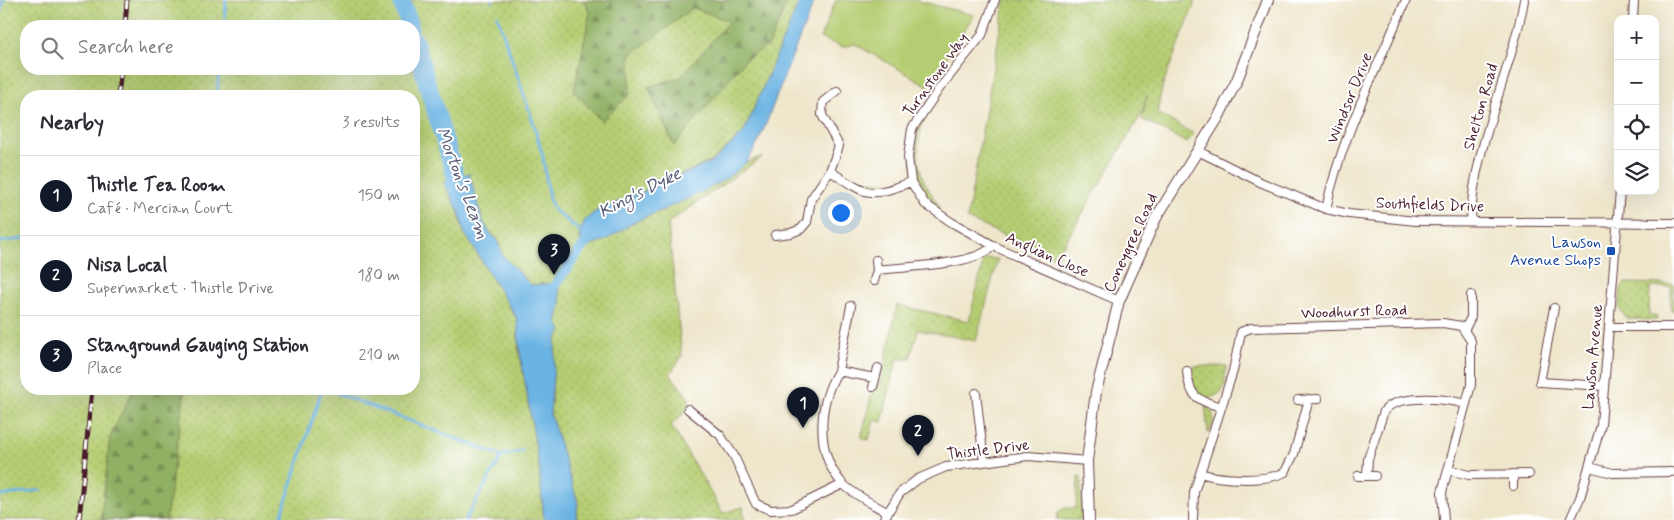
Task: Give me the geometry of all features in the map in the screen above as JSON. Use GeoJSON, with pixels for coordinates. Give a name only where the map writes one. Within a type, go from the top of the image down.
{"type":"FeatureCollection","features":[{"type":"Feature","properties":{"kind":"street","name":"Turnstone Way"},"geometry":{"type":"LineString","coordinates":[[992,246],[950,222],[925,204],[911,182],[908,157],[912,129],[939,89],[982,35],[995,0]]}},
{"type":"Feature","properties":{"kind":"street","name":"Coneygree Road"},"geometry":{"type":"LineString","coordinates":[[1089,520],[1087,461],[1096,392],[1119,301],[1156,218],[1198,151],[1237,80],[1268,0]]}},
{"type":"Feature","properties":{"kind":"street","name":"Windsor Drive"},"geometry":{"type":"LineString","coordinates":[[1326,209],[1331,183],[1350,133],[1406,0]]}},
{"type":"Feature","properties":{"kind":"street","name":"Shelton Road"},"geometry":{"type":"LineString","coordinates":[[1471,221],[1471,206],[1482,154],[1524,0]]}},
{"type":"Feature","properties":{"kind":"street"},"geometry":{"type":"LineString","coordinates":[[1633,15],[1634,0]]}},
{"type":"Feature","properties":{"kind":"street"},"geometry":{"type":"LineString","coordinates":[[775,234],[791,233],[801,229],[807,222],[811,198],[830,172],[839,146],[822,115],[822,108],[823,102],[837,92]]}},
{"type":"Feature","properties":{"kind":"street","name":"Southfields Drive"},"geometry":{"type":"LineString","coordinates":[[1198,151],[1260,182],[1326,209],[1378,218],[1674,223]]}},
{"type":"Feature","properties":{"kind":"street"},"geometry":{"type":"LineString","coordinates":[[830,172],[868,194],[879,193],[911,182]]}},
{"type":"Feature","properties":{"kind":"street","name":"Lawson Avenue"},"geometry":{"type":"LineString","coordinates":[[1570,520],[1590,467],[1600,425],[1620,195]]}},
{"type":"Feature","properties":{"kind":"street","name":"Anglian Close"},"geometry":{"type":"LineString","coordinates":[[877,270],[966,260],[988,252],[992,246],[1119,301]]}},
{"type":"Feature","properties":{"kind":"street"},"geometry":{"type":"LineString","coordinates":[[874,281],[877,270],[876,260]]}},
{"type":"Feature","properties":{"kind":"street"},"geometry":{"type":"LineString","coordinates":[[1444,520],[1442,492],[1471,385],[1471,341],[1465,329],[1471,317],[1471,295]]}},
{"type":"Feature","properties":{"kind":"street"},"geometry":{"type":"LineString","coordinates":[[851,306],[838,371],[831,382],[823,418],[822,443],[829,461],[843,484],[886,517]]}},
{"type":"Feature","properties":{"kind":"street"},"geometry":{"type":"LineString","coordinates":[[1554,308],[1540,382],[1604,386]]}},
{"type":"Feature","properties":{"kind":"street","name":"Woodhurst Road"},"geometry":{"type":"LineString","coordinates":[[1193,520],[1194,492],[1221,407],[1241,332],[1251,328],[1443,323],[1461,326],[1465,329]]}},
{"type":"Feature","properties":{"kind":"street"},"geometry":{"type":"LineString","coordinates":[[1609,327],[1674,328]]}},
{"type":"Feature","properties":{"kind":"street"},"geometry":{"type":"LineString","coordinates":[[873,388],[878,368]]}},
{"type":"Feature","properties":{"kind":"street"},"geometry":{"type":"LineString","coordinates":[[838,371],[875,378]]}},
{"type":"Feature","properties":{"kind":"street"},"geometry":{"type":"LineString","coordinates":[[1187,371],[1188,382],[1194,396],[1200,401],[1221,407]]}},
{"type":"Feature","properties":{"kind":"street"},"geometry":{"type":"LineString","coordinates":[[976,392],[984,462]]}},
{"type":"Feature","properties":{"kind":"street"},"geometry":{"type":"LineString","coordinates":[[1200,473],[1212,477],[1249,478],[1273,477],[1286,472],[1294,454],[1308,399]]}},
{"type":"Feature","properties":{"kind":"street"},"geometry":{"type":"LineString","coordinates":[[1298,400],[1318,399]]}},
{"type":"Feature","properties":{"kind":"street"},"geometry":{"type":"LineString","coordinates":[[1358,476],[1371,476],[1368,459],[1384,411],[1389,405],[1397,401],[1417,400],[1450,400],[1466,404]]}},
{"type":"Feature","properties":{"kind":"street"},"geometry":{"type":"LineString","coordinates":[[688,409],[720,435],[734,456],[756,504],[771,510],[792,509],[843,484]]}},
{"type":"Feature","properties":{"kind":"street","name":"Thistle Drive"},"geometry":{"type":"LineString","coordinates":[[886,517],[900,494],[918,479],[946,467],[1028,456],[1087,461]]}},
{"type":"Feature","properties":{"kind":"street"},"geometry":{"type":"LineString","coordinates":[[1590,467],[1613,473],[1672,472]]}},
{"type":"Feature","properties":{"kind":"street"},"geometry":{"type":"LineString","coordinates":[[1448,470],[1469,475],[1529,474]]}},
{"type":"Feature","properties":{"kind":"street"},"geometry":{"type":"LineString","coordinates":[[1513,474],[1513,486]]}},
{"type":"Feature","properties":{"kind":"green space"},"geometry":{"type":"Polygon","coordinates":[[[0,0],[800,0],[744,132],[712,161],[595,212],[579,235],[581,243],[590,247],[627,226],[719,181],[749,161],[762,157],[668,223],[682,356],[670,374],[690,400],[685,412],[671,425],[723,513],[743,507],[745,520],[576,520],[578,503],[550,413],[556,340],[562,330],[557,323],[561,304],[558,283],[531,285],[503,256],[497,239],[490,233],[482,220],[469,174],[457,207],[464,232],[517,319],[519,353],[524,372],[539,466],[544,520],[0,520],[0,0]]]}},
{"type":"Feature","properties":{"kind":"green space"},"geometry":{"type":"Polygon","coordinates":[[[584,0],[788,0],[769,45],[746,59],[674,146],[648,87],[681,77],[729,21],[693,8],[630,55],[630,94],[601,121],[574,91],[590,13],[584,0]]]}},
{"type":"Feature","properties":{"kind":"green space"},"geometry":{"type":"Polygon","coordinates":[[[836,0],[915,0],[974,15],[928,86],[855,44],[843,47],[820,38],[836,0]]]}},
{"type":"Feature","properties":{"kind":"green space"},"geometry":{"type":"Polygon","coordinates":[[[1005,0],[1196,0],[1163,84],[1157,113],[1194,134],[1187,143],[1142,119],[1147,95],[1142,113],[1056,258],[967,219],[1005,0]]]}},
{"type":"Feature","properties":{"kind":"green space"},"geometry":{"type":"Polygon","coordinates":[[[923,119],[918,145],[919,165],[926,184],[940,207],[936,210],[920,189],[912,167],[911,155],[913,144],[923,119]]]}},
{"type":"Feature","properties":{"kind":"green space"},"geometry":{"type":"Polygon","coordinates":[[[854,180],[889,183],[880,188],[870,189],[861,186],[854,180]]]}},
{"type":"Feature","properties":{"kind":"green space"},"geometry":{"type":"Polygon","coordinates":[[[984,258],[998,259],[976,341],[918,330],[910,359],[897,359],[882,422],[874,420],[869,440],[861,438],[874,384],[880,386],[897,305],[969,321],[984,258]]]}},
{"type":"Feature","properties":{"kind":"green space"},"geometry":{"type":"Polygon","coordinates":[[[1624,283],[1674,284],[1674,311],[1671,311],[1671,287],[1650,287],[1649,315],[1656,316],[1657,320],[1627,319],[1619,308],[1621,288],[1624,283]]]}},
{"type":"Feature","properties":{"kind":"green space"},"geometry":{"type":"Polygon","coordinates":[[[1193,366],[1227,366],[1224,379],[1226,381],[1222,392],[1209,399],[1197,395],[1193,386],[1193,366]]]}},
{"type":"Feature","properties":{"kind":"green space"},"geometry":{"type":"Polygon","coordinates":[[[131,395],[184,395],[166,520],[101,520],[110,437],[131,395]]]}},
{"type":"Feature","properties":{"kind":"green space"},"geometry":{"type":"Polygon","coordinates":[[[1205,405],[1213,414],[1212,426],[1208,433],[1205,405]]]}},
{"type":"Feature","properties":{"kind":"green space"},"geometry":{"type":"Polygon","coordinates":[[[1078,476],[1081,476],[1082,520],[1057,520],[1058,512],[1064,508],[1076,508],[1078,476]]]}},
{"type":"Feature","properties":{"kind":"water"},"geometry":{"type":"Polygon","coordinates":[[[800,0],[815,0],[764,129],[747,161],[726,178],[697,194],[634,222],[606,240],[591,245],[584,245],[579,235],[585,220],[595,212],[712,162],[744,132],[800,0]]]}},
{"type":"Feature","properties":{"kind":"water"},"geometry":{"type":"Polygon","coordinates":[[[469,173],[482,220],[490,233],[497,239],[503,256],[531,285],[558,283],[561,304],[557,323],[562,330],[556,340],[550,413],[578,503],[576,520],[544,520],[539,466],[520,353],[517,319],[464,232],[460,214],[444,182],[469,173]]]}},
{"type":"Feature","properties":{"kind":"waterway"},"geometry":{"type":"LineString","coordinates":[[0,12],[4,0]]}},
{"type":"Feature","properties":{"kind":"waterway"},"geometry":{"type":"LineString","coordinates":[[224,20],[226,0]]}},
{"type":"Feature","properties":{"kind":"waterway","name":"Morton's Leam"},"geometry":{"type":"LineString","coordinates":[[401,0],[408,20]]}},
{"type":"Feature","properties":{"kind":"waterway"},"geometry":{"type":"LineString","coordinates":[[497,15],[534,125],[543,157],[549,199],[554,210],[584,234]]}},
{"type":"Feature","properties":{"kind":"waterway","name":"Morton's Leam"},"geometry":{"type":"LineString","coordinates":[[420,60],[456,178],[466,200]]}},
{"type":"Feature","properties":{"kind":"waterway"},"geometry":{"type":"LineString","coordinates":[[217,90],[219,75]]}},
{"type":"Feature","properties":{"kind":"waterway","name":"King's Dyke"},"geometry":{"type":"LineString","coordinates":[[549,293],[584,245],[592,238]]}},
{"type":"Feature","properties":{"kind":"waterway"},"geometry":{"type":"LineString","coordinates":[[0,242],[20,239]]}},
{"type":"Feature","properties":{"kind":"waterway"},"geometry":{"type":"LineString","coordinates":[[280,520],[320,395]]}},
{"type":"Feature","properties":{"kind":"waterway"},"geometry":{"type":"LineString","coordinates":[[342,395],[502,456]]}},
{"type":"Feature","properties":{"kind":"waterway"},"geometry":{"type":"LineString","coordinates":[[465,520],[502,456],[522,451]]}},
{"type":"Feature","properties":{"kind":"waterway"},"geometry":{"type":"LineString","coordinates":[[0,496],[41,490]]}},
{"type":"Feature","properties":{"kind":"railway"},"geometry":{"type":"LineString","coordinates":[[125,20],[127,0]]}},
{"type":"Feature","properties":{"kind":"railway"},"geometry":{"type":"LineString","coordinates":[[119,90],[120,75]]}},
{"type":"Feature","properties":{"kind":"railway"},"geometry":{"type":"LineString","coordinates":[[79,520],[91,395]]}},
{"type":"Feature","properties":{"kind":"place","name":"Lawson Avenue Shops"},"geometry":{"type":"Point","coordinates":[1611,251]}},
{"type":"Feature","properties":{"kind":"place","name":"Stanground Gauging Station"},"geometry":{"type":"Point","coordinates":[554,275]}},
{"type":"Feature","properties":{"kind":"place","name":"Thistle Tea Room"},"geometry":{"type":"Point","coordinates":[803,428]}},
{"type":"Feature","properties":{"kind":"place","name":"Nisa Local"},"geometry":{"type":"Point","coordinates":[918,456]}}]}
